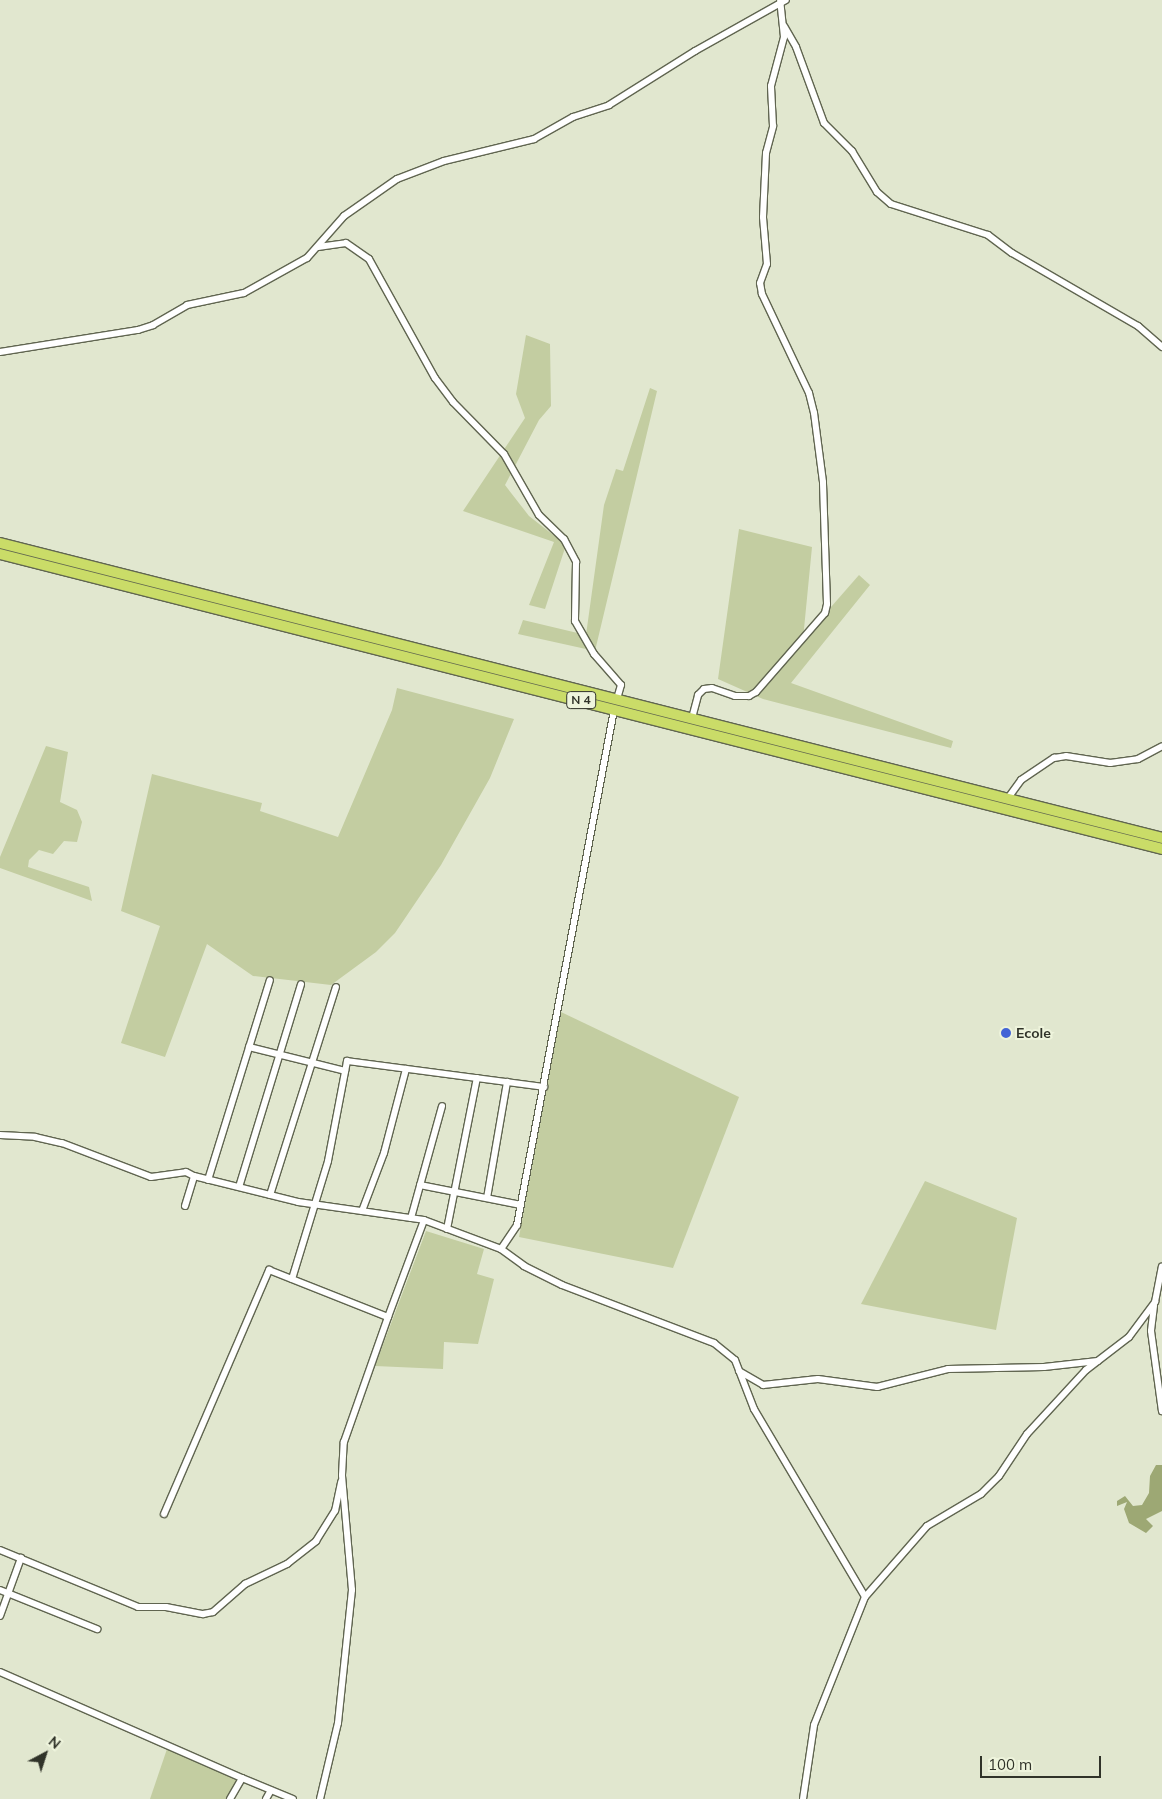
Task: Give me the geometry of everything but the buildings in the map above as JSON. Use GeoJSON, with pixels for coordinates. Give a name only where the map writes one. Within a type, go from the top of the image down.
{"type":"FeatureCollection","features":[{"type":"Feature","properties":{"kind":"highway","name":"N 4"},"geometry":{"type":"LineString","coordinates":[[0,543],[1161,847]]}},
{"type":"Feature","properties":{"kind":"highway","name":"N 4"},"geometry":{"type":"LineString","coordinates":[[0,554],[616,705],[692,718],[1008,798],[1161,847]]}},
{"type":"Feature","properties":{"kind":"street"},"geometry":{"type":"LineString","coordinates":[[0,352],[153,325],[187,305],[244,293],[307,258],[318,248],[344,216],[397,179],[444,161],[534,138],[573,117],[609,105],[695,51],[782,1],[784,38],[770,99],[773,126],[766,153],[764,217],[767,264],[760,283],[762,294],[809,393],[814,412],[823,482],[827,604],[825,612],[809,633],[756,692],[749,696],[735,696],[712,688],[704,689],[698,695],[692,718]]}},
{"type":"Feature","properties":{"kind":"street"},"geometry":{"type":"LineString","coordinates":[[782,23],[796,47],[824,123],[852,151],[877,192],[891,204],[988,234],[1012,253],[1138,326],[1162,346]]}},
{"type":"Feature","properties":{"kind":"street"},"geometry":{"type":"LineString","coordinates":[[318,248],[346,244],[369,259],[435,378],[453,402],[504,454],[539,515],[564,539],[576,562],[574,621],[594,654],[621,685],[517,1225],[501,1249]]}},
{"type":"Feature","properties":{"kind":"street"},"geometry":{"type":"LineString","coordinates":[[1008,798],[1021,780],[1054,758],[1066,756],[1110,763],[1138,759],[1162,746]]}},
{"type":"Feature","properties":{"kind":"street"},"geometry":{"type":"LineString","coordinates":[[208,1180],[270,980]]}},
{"type":"Feature","properties":{"kind":"street"},"geometry":{"type":"LineString","coordinates":[[239,1187],[301,984]]}},
{"type":"Feature","properties":{"kind":"street"},"geometry":{"type":"LineString","coordinates":[[270,1195],[336,987]]}},
{"type":"Feature","properties":{"kind":"street"},"geometry":{"type":"LineString","coordinates":[[249,1047],[345,1071]]}},
{"type":"Feature","properties":{"kind":"street"},"geometry":{"type":"LineString","coordinates":[[292,1279],[316,1205],[347,1061],[544,1087]]}},
{"type":"Feature","properties":{"kind":"street"},"geometry":{"type":"LineString","coordinates":[[362,1211],[384,1153],[406,1069]]}},
{"type":"Feature","properties":{"kind":"street"},"geometry":{"type":"LineString","coordinates":[[447,1229],[477,1078]]}},
{"type":"Feature","properties":{"kind":"street"},"geometry":{"type":"LineString","coordinates":[[487,1198],[506,1082]]}},
{"type":"Feature","properties":{"kind":"street"},"geometry":{"type":"LineString","coordinates":[[411,1218],[442,1106]]}},
{"type":"Feature","properties":{"kind":"street"},"geometry":{"type":"LineString","coordinates":[[0,1135],[35,1137],[62,1143],[151,1177],[186,1172],[208,1180],[316,1205],[424,1220],[501,1249],[524,1266],[562,1284],[714,1343],[734,1360],[754,1409],[865,1597]]}},
{"type":"Feature","properties":{"kind":"street"},"geometry":{"type":"LineString","coordinates":[[185,1206],[194,1176]]}},
{"type":"Feature","properties":{"kind":"street"},"geometry":{"type":"LineString","coordinates":[[420,1185],[521,1205]]}},
{"type":"Feature","properties":{"kind":"street"},"geometry":{"type":"LineString","coordinates":[[0,1550],[138,1607],[166,1607],[202,1614],[212,1612],[245,1584],[287,1564],[316,1541],[335,1511],[342,1475],[344,1442],[424,1220]]}},
{"type":"Feature","properties":{"kind":"street"},"geometry":{"type":"LineString","coordinates":[[1162,1267],[1151,1331],[1162,1411]]}},
{"type":"Feature","properties":{"kind":"street"},"geometry":{"type":"LineString","coordinates":[[164,1514],[269,1270],[388,1316]]}},
{"type":"Feature","properties":{"kind":"street"},"geometry":{"type":"LineString","coordinates":[[803,1799],[814,1725],[865,1597],[927,1526],[974,1499],[999,1476],[1027,1434],[1086,1370],[1129,1337],[1155,1302]]}},
{"type":"Feature","properties":{"kind":"street"},"geometry":{"type":"LineString","coordinates":[[739,1371],[764,1385],[818,1379],[877,1387],[948,1368],[1044,1367],[1099,1361]]}},
{"type":"Feature","properties":{"kind":"street"},"geometry":{"type":"LineString","coordinates":[[320,1799],[341,1707],[352,1590],[342,1475]]}},
{"type":"Feature","properties":{"kind":"street"},"geometry":{"type":"LineString","coordinates":[[0,1616],[21,1558]]}},
{"type":"Feature","properties":{"kind":"street"},"geometry":{"type":"LineString","coordinates":[[0,1590],[97,1629]]}},
{"type":"Feature","properties":{"kind":"street"},"geometry":{"type":"LineString","coordinates":[[0,1672],[293,1799]]}},
{"type":"Feature","properties":{"kind":"street"},"geometry":{"type":"LineString","coordinates":[[230,1799],[242,1778]]}},
{"type":"Feature","properties":{"kind":"street"},"geometry":{"type":"LineString","coordinates":[[266,1799],[271,1790]]}},
{"type":"Feature","properties":{"kind":"shaded area"},"geometry":{"type":"Polygon","coordinates":[[[526,335],[550,344],[551,406],[539,420],[505,485],[529,516],[566,545],[545,609],[529,605],[554,542],[463,511],[525,418],[516,394],[526,335]]]}},
{"type":"Feature","properties":{"kind":"shaded area"},"geometry":{"type":"Polygon","coordinates":[[[650,388],[657,391],[595,651],[518,634],[523,620],[586,635],[604,505],[616,469],[623,471],[650,388]]]}},
{"type":"Feature","properties":{"kind":"shaded area"},"geometry":{"type":"Polygon","coordinates":[[[739,529],[812,547],[803,639],[859,575],[870,585],[791,683],[953,741],[951,748],[763,699],[718,679],[739,529]]]}},
{"type":"Feature","properties":{"kind":"shaded area"},"geometry":{"type":"Polygon","coordinates":[[[397,688],[514,719],[490,778],[441,865],[395,933],[376,952],[331,985],[253,976],[207,944],[165,1057],[121,1043],[160,926],[121,911],[152,774],[262,803],[260,811],[338,837],[392,710],[397,688]]]}},
{"type":"Feature","properties":{"kind":"shaded area"},"geometry":{"type":"Polygon","coordinates":[[[46,746],[68,752],[60,802],[77,810],[82,822],[77,842],[64,841],[53,854],[39,850],[29,860],[28,867],[89,887],[92,901],[0,868],[0,857],[46,746]]]}},
{"type":"Feature","properties":{"kind":"shaded area"},"geometry":{"type":"Polygon","coordinates":[[[561,1012],[739,1097],[673,1268],[519,1237],[561,1012]]]}},
{"type":"Feature","properties":{"kind":"shaded area"},"geometry":{"type":"Polygon","coordinates":[[[925,1181],[1017,1218],[996,1330],[861,1304],[925,1181]]]}},
{"type":"Feature","properties":{"kind":"shaded area"},"geometry":{"type":"Polygon","coordinates":[[[426,1231],[484,1249],[477,1274],[494,1279],[478,1344],[444,1342],[443,1369],[375,1366],[426,1231]]]}},
{"type":"Feature","properties":{"kind":"shaded area"},"geometry":{"type":"Polygon","coordinates":[[[1156,1465],[1162,1465],[1162,1511],[1146,1519],[1153,1526],[1146,1533],[1129,1523],[1124,1509],[1127,1502],[1117,1506],[1117,1501],[1125,1496],[1133,1506],[1142,1505],[1149,1493],[1150,1476],[1156,1465]]]}},
{"type":"Feature","properties":{"kind":"shaded area"},"geometry":{"type":"Polygon","coordinates":[[[167,1749],[238,1780],[226,1799],[150,1799],[167,1749]]]}},
{"type":"Feature","properties":{"kind":"place","name":"Ecole"},"geometry":{"type":"Point","coordinates":[1006,1033]}}]}
